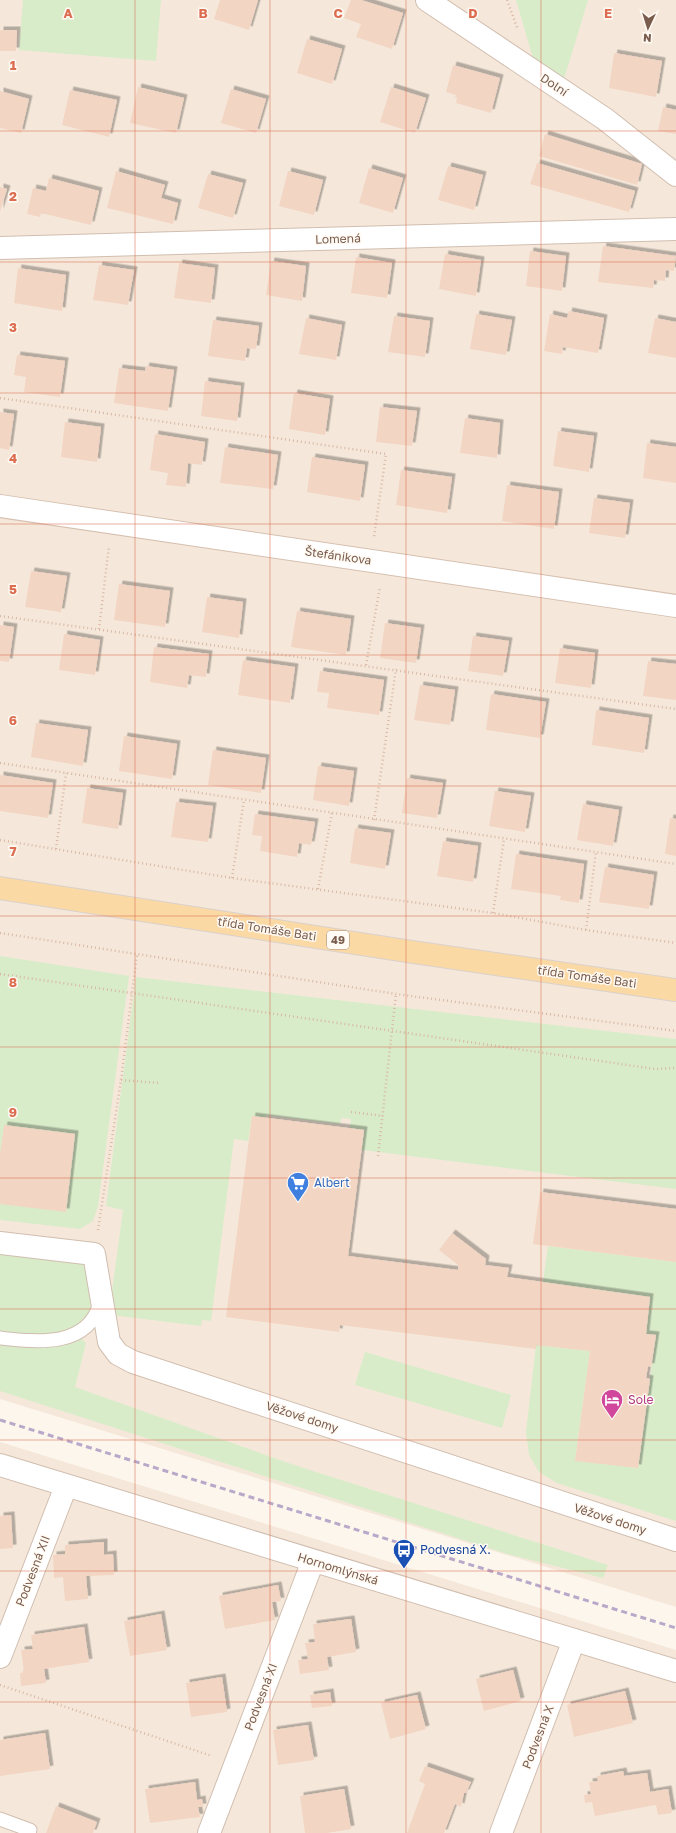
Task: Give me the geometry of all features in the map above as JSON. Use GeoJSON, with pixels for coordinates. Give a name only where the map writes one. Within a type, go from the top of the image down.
{"type":"FeatureCollection","features":[{"type":"Feature","properties":{"kind":"main road","name":"třída Tomáše Bati"},"geometry":{"type":"LineString","coordinates":[[0,888],[406,951],[676,990]]}},
{"type":"Feature","properties":{"kind":"street","name":"Dolní"},"geometry":{"type":"LineString","coordinates":[[428,0],[605,119],[676,175]]}},
{"type":"Feature","properties":{"kind":"street","name":"Lomená"},"geometry":{"type":"LineString","coordinates":[[0,248],[676,229]]}},
{"type":"Feature","properties":{"kind":"street","name":"Štefánikova"},"geometry":{"type":"LineString","coordinates":[[0,506],[676,606]]}},
{"type":"Feature","properties":{"kind":"street"},"geometry":{"type":"LineString","coordinates":[[0,1243],[94,1254]]}},
{"type":"Feature","properties":{"kind":"street","name":"Věžové domy"},"geometry":{"type":"LineString","coordinates":[[94,1254],[109,1342],[118,1354],[133,1362],[676,1540]]}},
{"type":"Feature","properties":{"kind":"street","name":"Hornomlýnská"},"geometry":{"type":"LineString","coordinates":[[0,1465],[676,1671]]}},
{"type":"Feature","properties":{"kind":"street","name":"Podvesná XII"},"geometry":{"type":"LineString","coordinates":[[0,1657],[66,1486]]}},
{"type":"Feature","properties":{"kind":"street","name":"Podvesná XI"},"geometry":{"type":"LineString","coordinates":[[209,1833],[313,1561]]}},
{"type":"Feature","properties":{"kind":"street","name":"Podvesná X"},"geometry":{"type":"LineString","coordinates":[[501,1833],[574,1640]]}},
{"type":"Feature","properties":{"kind":"lane"},"geometry":{"type":"LineString","coordinates":[[0,1338],[29,1341],[53,1341],[75,1334],[88,1326],[96,1316],[102,1295]]}},
{"type":"Feature","properties":{"kind":"lane"},"geometry":{"type":"LineString","coordinates":[[0,1819],[30,1830]]}},
{"type":"Feature","properties":{"kind":"path"},"geometry":{"type":"LineString","coordinates":[[0,398],[386,454],[373,542]]}},
{"type":"Feature","properties":{"kind":"path"},"geometry":{"type":"LineString","coordinates":[[99,630],[110,542]]}},
{"type":"Feature","properties":{"kind":"path"},"geometry":{"type":"LineString","coordinates":[[366,666],[381,582]]}},
{"type":"Feature","properties":{"kind":"path"},"geometry":{"type":"LineString","coordinates":[[0,616],[396,669],[676,709]]}},
{"type":"Feature","properties":{"kind":"path"},"geometry":{"type":"LineString","coordinates":[[374,820],[396,669]]}},
{"type":"Feature","properties":{"kind":"path"},"geometry":{"type":"LineString","coordinates":[[0,763],[676,864]]}},
{"type":"Feature","properties":{"kind":"path"},"geometry":{"type":"LineString","coordinates":[[56,849],[66,773]]}},
{"type":"Feature","properties":{"kind":"path"},"geometry":{"type":"LineString","coordinates":[[232,878],[244,800]]}},
{"type":"Feature","properties":{"kind":"path"},"geometry":{"type":"LineString","coordinates":[[318,890],[332,813]]}},
{"type":"Feature","properties":{"kind":"path"},"geometry":{"type":"LineString","coordinates":[[493,913],[504,839]]}},
{"type":"Feature","properties":{"kind":"path"},"geometry":{"type":"LineString","coordinates":[[0,840],[232,878],[493,913],[586,930],[676,943]]}},
{"type":"Feature","properties":{"kind":"path"},"geometry":{"type":"LineString","coordinates":[[586,930],[596,851]]}},
{"type":"Feature","properties":{"kind":"path"},"geometry":{"type":"LineString","coordinates":[[0,933],[396,994],[676,1031]]}},
{"type":"Feature","properties":{"kind":"path"},"geometry":{"type":"LineString","coordinates":[[94,1254],[121,1080],[137,954]]}},
{"type":"Feature","properties":{"kind":"path"},"geometry":{"type":"LineString","coordinates":[[0,974],[655,1069],[676,1068]]}},
{"type":"Feature","properties":{"kind":"path"},"geometry":{"type":"LineString","coordinates":[[378,1156],[396,994]]}},
{"type":"Feature","properties":{"kind":"path"},"geometry":{"type":"LineString","coordinates":[[121,1080],[159,1083]]}},
{"type":"Feature","properties":{"kind":"path"},"geometry":{"type":"LineString","coordinates":[[351,1112],[383,1116]]}},
{"type":"Feature","properties":{"kind":"path"},"geometry":{"type":"LineString","coordinates":[[0,1685],[236,1764]]}},
{"type":"Feature","properties":{"kind":"shaded area"},"geometry":{"type":"Polygon","coordinates":[[[0,0],[676,0],[676,1607],[0,1399],[0,0]]]}},
{"type":"Feature","properties":{"kind":"shaded area"},"geometry":{"type":"Polygon","coordinates":[[[0,1442],[676,1650],[676,1833],[0,1833],[0,1442]]]}},
{"type":"Feature","properties":{"kind":"green space"},"geometry":{"type":"Polygon","coordinates":[[[23,0],[161,0],[156,61],[19,50],[23,0]]]}},
{"type":"Feature","properties":{"kind":"green space"},"geometry":{"type":"Polygon","coordinates":[[[516,0],[588,0],[564,79],[533,58],[516,0]]]}},
{"type":"Feature","properties":{"kind":"green space"},"geometry":{"type":"Polygon","coordinates":[[[0,956],[129,976],[98,1206],[93,1221],[80,1229],[0,1220],[0,956]]]}},
{"type":"Feature","properties":{"kind":"green space"},"geometry":{"type":"Polygon","coordinates":[[[136,977],[676,1039],[676,1189],[362,1150],[364,1130],[350,1128],[351,1119],[341,1118],[340,1124],[266,1115],[266,1118],[252,1116],[248,1141],[234,1139],[211,1321],[202,1320],[201,1326],[111,1315],[110,1306],[123,1210],[106,1206],[136,977]]]}},
{"type":"Feature","properties":{"kind":"green space"},"geometry":{"type":"Polygon","coordinates":[[[0,1246],[76,1260],[83,1265],[89,1273],[99,1326],[82,1339],[86,1343],[75,1387],[291,1464],[608,1565],[603,1578],[507,1554],[0,1391],[0,1246]]]}},
{"type":"Feature","properties":{"kind":"green space"},"geometry":{"type":"Polygon","coordinates":[[[548,1246],[676,1262],[676,1521],[557,1483],[539,1472],[529,1455],[526,1432],[536,1345],[590,1351],[575,1460],[638,1468],[656,1335],[646,1334],[650,1297],[543,1283],[548,1246]]]}},
{"type":"Feature","properties":{"kind":"green space"},"geometry":{"type":"Polygon","coordinates":[[[365,1352],[511,1395],[502,1428],[355,1385],[365,1352]]]}},
{"type":"Feature","properties":{"kind":"building"},"geometry":{"type":"Polygon","coordinates":[[[220,0],[258,0],[249,30],[214,19],[220,0]]]}},
{"type":"Feature","properties":{"kind":"building"},"geometry":{"type":"Polygon","coordinates":[[[351,0],[361,0],[403,13],[392,49],[356,37],[361,24],[344,18],[351,0]]]}},
{"type":"Feature","properties":{"kind":"building"},"geometry":{"type":"Polygon","coordinates":[[[0,30],[17,30],[16,51],[0,51],[0,30]]]}},
{"type":"Feature","properties":{"kind":"building"},"geometry":{"type":"Polygon","coordinates":[[[307,39],[342,49],[332,84],[297,73],[307,39]]]}},
{"type":"Feature","properties":{"kind":"building"},"geometry":{"type":"Polygon","coordinates":[[[614,53],[662,61],[656,97],[609,88],[614,53]]]}},
{"type":"Feature","properties":{"kind":"building"},"geometry":{"type":"Polygon","coordinates":[[[453,65],[500,78],[491,113],[456,103],[456,95],[446,92],[453,65]]]}},
{"type":"Feature","properties":{"kind":"building"},"geometry":{"type":"Polygon","coordinates":[[[138,87],[184,98],[176,133],[130,123],[138,87]]]}},
{"type":"Feature","properties":{"kind":"building"},"geometry":{"type":"Polygon","coordinates":[[[391,87],[426,98],[415,133],[380,122],[391,87]]]}},
{"type":"Feature","properties":{"kind":"building"},"geometry":{"type":"Polygon","coordinates":[[[231,89],[266,99],[256,133],[221,123],[231,89]]]}},
{"type":"Feature","properties":{"kind":"building"},"geometry":{"type":"Polygon","coordinates":[[[70,90],[117,100],[109,137],[62,125],[70,90]]]}},
{"type":"Feature","properties":{"kind":"building"},"geometry":{"type":"Polygon","coordinates":[[[0,91],[29,99],[21,133],[0,128],[0,91]]]}},
{"type":"Feature","properties":{"kind":"building"},"geometry":{"type":"Polygon","coordinates":[[[663,107],[676,110],[676,134],[658,131],[663,107]]]}},
{"type":"Feature","properties":{"kind":"building"},"geometry":{"type":"Polygon","coordinates":[[[545,134],[642,164],[637,185],[539,156],[545,134]]]}},
{"type":"Feature","properties":{"kind":"building"},"geometry":{"type":"Polygon","coordinates":[[[537,163],[635,191],[629,212],[530,184],[537,163]]]}},
{"type":"Feature","properties":{"kind":"building"},"geometry":{"type":"Polygon","coordinates":[[[448,166],[483,175],[474,210],[438,200],[448,166]]]}},
{"type":"Feature","properties":{"kind":"building"},"geometry":{"type":"Polygon","coordinates":[[[369,168],[403,178],[393,213],[359,203],[369,168]]]}},
{"type":"Feature","properties":{"kind":"building"},"geometry":{"type":"Polygon","coordinates":[[[116,171],[165,185],[161,198],[178,203],[173,224],[107,208],[116,171]]]}},
{"type":"Feature","properties":{"kind":"building"},"geometry":{"type":"Polygon","coordinates":[[[288,171],[323,180],[314,215],[279,206],[288,171]]]}},
{"type":"Feature","properties":{"kind":"building"},"geometry":{"type":"Polygon","coordinates":[[[208,174],[243,183],[233,218],[198,208],[208,174]]]}},
{"type":"Feature","properties":{"kind":"building"},"geometry":{"type":"Polygon","coordinates":[[[49,178],[99,191],[91,225],[41,213],[40,217],[27,214],[33,188],[46,191],[49,178]]]}},
{"type":"Feature","properties":{"kind":"building"},"geometry":{"type":"Polygon","coordinates":[[[0,187],[7,189],[0,212],[0,187]]]}},
{"type":"Feature","properties":{"kind":"building"},"geometry":{"type":"Polygon","coordinates":[[[603,246],[676,256],[674,271],[666,270],[665,281],[654,280],[653,288],[598,282],[603,246]]]}},
{"type":"Feature","properties":{"kind":"building"},"geometry":{"type":"Polygon","coordinates":[[[530,251],[566,256],[562,291],[526,286],[530,251]]]}},
{"type":"Feature","properties":{"kind":"building"},"geometry":{"type":"Polygon","coordinates":[[[445,254],[481,260],[476,296],[439,289],[445,254]]]}},
{"type":"Feature","properties":{"kind":"building"},"geometry":{"type":"Polygon","coordinates":[[[356,257],[392,263],[387,298],[351,293],[356,257]]]}},
{"type":"Feature","properties":{"kind":"building"},"geometry":{"type":"Polygon","coordinates":[[[271,261],[306,266],[302,301],[266,295],[271,261]]]}},
{"type":"Feature","properties":{"kind":"building"},"geometry":{"type":"Polygon","coordinates":[[[179,263],[215,268],[211,303],[174,298],[179,263]]]}},
{"type":"Feature","properties":{"kind":"building"},"geometry":{"type":"Polygon","coordinates":[[[99,265],[134,270],[128,305],[93,300],[99,265]]]}},
{"type":"Feature","properties":{"kind":"building"},"geometry":{"type":"Polygon","coordinates":[[[18,268],[66,275],[62,311],[14,303],[18,268]]]}},
{"type":"Feature","properties":{"kind":"building"},"geometry":{"type":"Polygon","coordinates":[[[569,311],[604,318],[598,353],[563,347],[562,354],[544,351],[550,314],[567,318],[569,311]]]}},
{"type":"Feature","properties":{"kind":"building"},"geometry":{"type":"Polygon","coordinates":[[[476,314],[512,320],[506,355],[470,349],[476,314]]]}},
{"type":"Feature","properties":{"kind":"building"},"geometry":{"type":"Polygon","coordinates":[[[394,316],[430,321],[425,357],[388,352],[394,316]]]}},
{"type":"Feature","properties":{"kind":"building"},"geometry":{"type":"Polygon","coordinates":[[[306,318],[342,325],[336,360],[299,354],[306,318]]]}},
{"type":"Feature","properties":{"kind":"building"},"geometry":{"type":"Polygon","coordinates":[[[655,318],[676,322],[676,358],[648,353],[655,318]]]}},
{"type":"Feature","properties":{"kind":"building"},"geometry":{"type":"Polygon","coordinates":[[[213,320],[259,326],[256,349],[247,348],[245,361],[208,356],[213,320]]]}},
{"type":"Feature","properties":{"kind":"building"},"geometry":{"type":"Polygon","coordinates":[[[17,355],[65,361],[60,397],[24,392],[26,377],[14,375],[17,355]]]}},
{"type":"Feature","properties":{"kind":"building"},"geometry":{"type":"Polygon","coordinates":[[[146,366],[174,370],[168,411],[114,403],[119,368],[145,371],[146,366]]]}},
{"type":"Feature","properties":{"kind":"building"},"geometry":{"type":"Polygon","coordinates":[[[205,381],[241,386],[237,421],[201,416],[205,381]]]}},
{"type":"Feature","properties":{"kind":"building"},"geometry":{"type":"Polygon","coordinates":[[[294,393],[330,399],[325,435],[289,429],[294,393]]]}},
{"type":"Feature","properties":{"kind":"building"},"geometry":{"type":"Polygon","coordinates":[[[380,407],[417,411],[412,446],[376,442],[380,407]]]}},
{"type":"Feature","properties":{"kind":"building"},"geometry":{"type":"Polygon","coordinates":[[[0,412],[14,414],[9,450],[0,448],[0,412]]]}},
{"type":"Feature","properties":{"kind":"building"},"geometry":{"type":"Polygon","coordinates":[[[465,418],[500,423],[497,458],[460,453],[465,418]]]}},
{"type":"Feature","properties":{"kind":"building"},"geometry":{"type":"Polygon","coordinates":[[[65,422],[101,427],[97,462],[61,457],[65,422]]]}},
{"type":"Feature","properties":{"kind":"building"},"geometry":{"type":"Polygon","coordinates":[[[558,431],[594,436],[589,472],[553,466],[558,431]]]}},
{"type":"Feature","properties":{"kind":"building"},"geometry":{"type":"Polygon","coordinates":[[[155,434],[205,442],[202,465],[188,463],[186,487],[166,485],[168,473],[150,470],[155,434]]]}},
{"type":"Feature","properties":{"kind":"building"},"geometry":{"type":"Polygon","coordinates":[[[647,443],[676,447],[676,483],[643,478],[647,443]]]}},
{"type":"Feature","properties":{"kind":"building"},"geometry":{"type":"Polygon","coordinates":[[[225,447],[278,455],[273,489],[220,483],[225,447]]]}},
{"type":"Feature","properties":{"kind":"building"},"geometry":{"type":"Polygon","coordinates":[[[312,457],[365,465],[360,501],[307,492],[312,457]]]}},
{"type":"Feature","properties":{"kind":"building"},"geometry":{"type":"Polygon","coordinates":[[[401,470],[452,477],[447,513],[396,505],[401,470]]]}},
{"type":"Feature","properties":{"kind":"building"},"geometry":{"type":"Polygon","coordinates":[[[507,485],[559,492],[554,529],[502,521],[507,485]]]}},
{"type":"Feature","properties":{"kind":"building"},"geometry":{"type":"Polygon","coordinates":[[[594,498],[630,503],[625,538],[589,533],[594,498]]]}},
{"type":"Feature","properties":{"kind":"building"},"geometry":{"type":"Polygon","coordinates":[[[31,571],[67,576],[61,612],[25,607],[31,571]]]}},
{"type":"Feature","properties":{"kind":"building"},"geometry":{"type":"Polygon","coordinates":[[[119,584],[170,591],[165,627],[114,620],[119,584]]]}},
{"type":"Feature","properties":{"kind":"building"},"geometry":{"type":"Polygon","coordinates":[[[207,597],[243,602],[239,638],[202,632],[207,597]]]}},
{"type":"Feature","properties":{"kind":"building"},"geometry":{"type":"Polygon","coordinates":[[[297,611],[351,619],[346,655],[291,647],[297,611]]]}},
{"type":"Feature","properties":{"kind":"building"},"geometry":{"type":"Polygon","coordinates":[[[385,623],[421,628],[416,663],[380,658],[385,623]]]}},
{"type":"Feature","properties":{"kind":"building"},"geometry":{"type":"Polygon","coordinates":[[[0,625],[14,627],[9,662],[0,661],[0,625]]]}},
{"type":"Feature","properties":{"kind":"building"},"geometry":{"type":"Polygon","coordinates":[[[64,634],[100,640],[95,675],[59,670],[64,634]]]}},
{"type":"Feature","properties":{"kind":"building"},"geometry":{"type":"Polygon","coordinates":[[[473,636],[509,641],[503,676],[468,671],[473,636]]]}},
{"type":"Feature","properties":{"kind":"building"},"geometry":{"type":"Polygon","coordinates":[[[154,647],[209,654],[206,677],[189,675],[187,688],[150,682],[154,647]]]}},
{"type":"Feature","properties":{"kind":"building"},"geometry":{"type":"Polygon","coordinates":[[[560,648],[595,653],[591,688],[555,683],[560,648]]]}},
{"type":"Feature","properties":{"kind":"building"},"geometry":{"type":"Polygon","coordinates":[[[243,660],[295,667],[290,703],[238,695],[243,660]]]}},
{"type":"Feature","properties":{"kind":"building"},"geometry":{"type":"Polygon","coordinates":[[[648,661],[676,664],[676,700],[643,696],[648,661]]]}},
{"type":"Feature","properties":{"kind":"building"},"geometry":{"type":"Polygon","coordinates":[[[320,671],[384,680],[379,715],[327,708],[329,693],[317,692],[320,671]]]}},
{"type":"Feature","properties":{"kind":"building"},"geometry":{"type":"Polygon","coordinates":[[[420,685],[455,690],[450,725],[414,720],[420,685]]]}},
{"type":"Feature","properties":{"kind":"building"},"geometry":{"type":"Polygon","coordinates":[[[491,694],[546,702],[540,738],[486,730],[491,694]]]}},
{"type":"Feature","properties":{"kind":"building"},"geometry":{"type":"Polygon","coordinates":[[[596,710],[649,718],[644,753],[592,745],[596,710]]]}},
{"type":"Feature","properties":{"kind":"building"},"geometry":{"type":"Polygon","coordinates":[[[36,723],[88,730],[83,766],[31,757],[36,723]]]}},
{"type":"Feature","properties":{"kind":"building"},"geometry":{"type":"Polygon","coordinates":[[[124,736],[177,744],[172,779],[119,771],[124,736]]]}},
{"type":"Feature","properties":{"kind":"building"},"geometry":{"type":"Polygon","coordinates":[[[213,750],[266,758],[261,793],[208,785],[213,750]]]}},
{"type":"Feature","properties":{"kind":"building"},"geometry":{"type":"Polygon","coordinates":[[[318,766],[354,771],[349,806],[313,800],[318,766]]]}},
{"type":"Feature","properties":{"kind":"building"},"geometry":{"type":"Polygon","coordinates":[[[0,775],[53,783],[48,818],[0,811],[0,775]]]}},
{"type":"Feature","properties":{"kind":"building"},"geometry":{"type":"Polygon","coordinates":[[[407,778],[443,783],[437,818],[402,813],[407,778]]]}},
{"type":"Feature","properties":{"kind":"building"},"geometry":{"type":"Polygon","coordinates":[[[87,788],[123,793],[118,829],[82,823],[87,788]]]}},
{"type":"Feature","properties":{"kind":"building"},"geometry":{"type":"Polygon","coordinates":[[[495,791],[531,796],[525,832],[489,826],[495,791]]]}},
{"type":"Feature","properties":{"kind":"building"},"geometry":{"type":"Polygon","coordinates":[[[176,802],[213,806],[208,842],[171,837],[176,802]]]}},
{"type":"Feature","properties":{"kind":"building"},"geometry":{"type":"Polygon","coordinates":[[[583,804],[619,810],[613,846],[577,840],[583,804]]]}},
{"type":"Feature","properties":{"kind":"building"},"geometry":{"type":"Polygon","coordinates":[[[255,814],[315,822],[311,845],[299,843],[297,857],[260,851],[262,836],[252,835],[255,814]]]}},
{"type":"Feature","properties":{"kind":"building"},"geometry":{"type":"Polygon","coordinates":[[[670,818],[676,819],[676,856],[665,854],[670,818]]]}},
{"type":"Feature","properties":{"kind":"building"},"geometry":{"type":"Polygon","coordinates":[[[355,828],[391,833],[385,869],[350,863],[355,828]]]}},
{"type":"Feature","properties":{"kind":"building"},"geometry":{"type":"Polygon","coordinates":[[[443,841],[478,846],[473,882],[437,876],[443,841]]]}},
{"type":"Feature","properties":{"kind":"building"},"geometry":{"type":"Polygon","coordinates":[[[516,854],[584,864],[579,903],[560,900],[561,896],[511,889],[516,854]]]}},
{"type":"Feature","properties":{"kind":"building"},"geometry":{"type":"Polygon","coordinates":[[[605,867],[654,875],[649,909],[599,902],[605,867]]]}},
{"type":"Feature","properties":{"kind":"building"},"geometry":{"type":"Polygon","coordinates":[[[252,1116],[364,1130],[348,1256],[458,1270],[458,1265],[439,1250],[452,1233],[486,1259],[485,1265],[509,1268],[507,1277],[650,1297],[646,1334],[656,1335],[651,1367],[648,1366],[646,1378],[650,1379],[638,1468],[575,1461],[590,1351],[536,1345],[536,1349],[340,1325],[339,1332],[226,1317],[252,1116]]]}},
{"type":"Feature","properties":{"kind":"building"},"geometry":{"type":"Polygon","coordinates":[[[4,1125],[75,1134],[66,1212],[0,1204],[0,1154],[4,1125]]]}},
{"type":"Feature","properties":{"kind":"building"},"geometry":{"type":"Polygon","coordinates":[[[540,1192],[676,1209],[676,1262],[533,1244],[540,1192]]]}},
{"type":"Feature","properties":{"kind":"building"},"geometry":{"type":"Polygon","coordinates":[[[11,1515],[13,1548],[0,1549],[0,1516],[11,1515]]]}},
{"type":"Feature","properties":{"kind":"building"},"geometry":{"type":"Polygon","coordinates":[[[104,1542],[104,1555],[113,1554],[114,1575],[86,1576],[88,1599],[65,1601],[63,1577],[54,1578],[53,1555],[65,1554],[65,1545],[104,1542]]]}},
{"type":"Feature","properties":{"kind":"building"},"geometry":{"type":"Polygon","coordinates":[[[278,1585],[281,1601],[272,1602],[275,1620],[225,1629],[219,1596],[278,1585]]]}},
{"type":"Feature","properties":{"kind":"building"},"geometry":{"type":"Polygon","coordinates":[[[161,1614],[167,1650],[130,1656],[124,1621],[161,1614]]]}},
{"type":"Feature","properties":{"kind":"building"},"geometry":{"type":"Polygon","coordinates":[[[351,1619],[356,1652],[327,1657],[329,1670],[300,1674],[298,1660],[308,1659],[305,1643],[315,1642],[313,1624],[351,1619]]]}},
{"type":"Feature","properties":{"kind":"building"},"geometry":{"type":"Polygon","coordinates":[[[84,1627],[89,1662],[44,1669],[46,1683],[21,1686],[20,1673],[24,1672],[21,1650],[33,1649],[31,1635],[84,1627]]]}},
{"type":"Feature","properties":{"kind":"building"},"geometry":{"type":"Polygon","coordinates":[[[513,1670],[521,1701],[484,1711],[476,1679],[513,1670]]]}},
{"type":"Feature","properties":{"kind":"building"},"geometry":{"type":"Polygon","coordinates":[[[222,1677],[227,1712],[191,1717],[186,1683],[222,1677]]]}},
{"type":"Feature","properties":{"kind":"building"},"geometry":{"type":"Polygon","coordinates":[[[625,1691],[633,1723],[574,1737],[567,1705],[625,1691]]]}},
{"type":"Feature","properties":{"kind":"building"},"geometry":{"type":"Polygon","coordinates":[[[330,1692],[332,1706],[312,1708],[310,1695],[330,1692]]]}},
{"type":"Feature","properties":{"kind":"building"},"geometry":{"type":"Polygon","coordinates":[[[417,1695],[426,1729],[390,1739],[381,1703],[417,1695]]]}},
{"type":"Feature","properties":{"kind":"building"},"geometry":{"type":"Polygon","coordinates":[[[308,1725],[314,1760],[278,1765],[273,1730],[308,1725]]]}},
{"type":"Feature","properties":{"kind":"building"},"geometry":{"type":"Polygon","coordinates":[[[45,1733],[50,1769],[0,1776],[0,1740],[45,1733]]]}},
{"type":"Feature","properties":{"kind":"building"},"geometry":{"type":"Polygon","coordinates":[[[425,1766],[471,1782],[466,1793],[464,1793],[461,1807],[455,1804],[444,1833],[407,1833],[425,1784],[419,1781],[425,1766]]]}},
{"type":"Feature","properties":{"kind":"building"},"geometry":{"type":"Polygon","coordinates":[[[623,1771],[624,1776],[647,1773],[650,1792],[668,1789],[672,1813],[658,1815],[656,1805],[595,1816],[592,1802],[585,1803],[584,1795],[591,1794],[589,1782],[598,1781],[597,1776],[623,1771]]]}},
{"type":"Feature","properties":{"kind":"building"},"geometry":{"type":"Polygon","coordinates":[[[195,1782],[197,1800],[202,1799],[203,1807],[198,1807],[200,1817],[150,1823],[145,1789],[195,1782]]]}},
{"type":"Feature","properties":{"kind":"building"},"geometry":{"type":"Polygon","coordinates":[[[344,1789],[351,1829],[327,1833],[305,1833],[300,1796],[344,1789]]]}},
{"type":"Feature","properties":{"kind":"building"},"geometry":{"type":"Polygon","coordinates":[[[56,1806],[97,1822],[93,1833],[46,1833],[56,1806]]]}},
{"type":"Feature","properties":{"kind":"railway"},"geometry":{"type":"LineString","coordinates":[[0,1420],[676,1628]]}},
{"type":"Feature","properties":{"kind":"place","name":"Albert"},"geometry":{"type":"Point","coordinates":[298,1202]}},
{"type":"Feature","properties":{"kind":"place","name":"Sole"},"geometry":{"type":"Point","coordinates":[612,1420]}},
{"type":"Feature","properties":{"kind":"place","name":"Podvesná X."},"geometry":{"type":"Point","coordinates":[404,1570]}}]}
